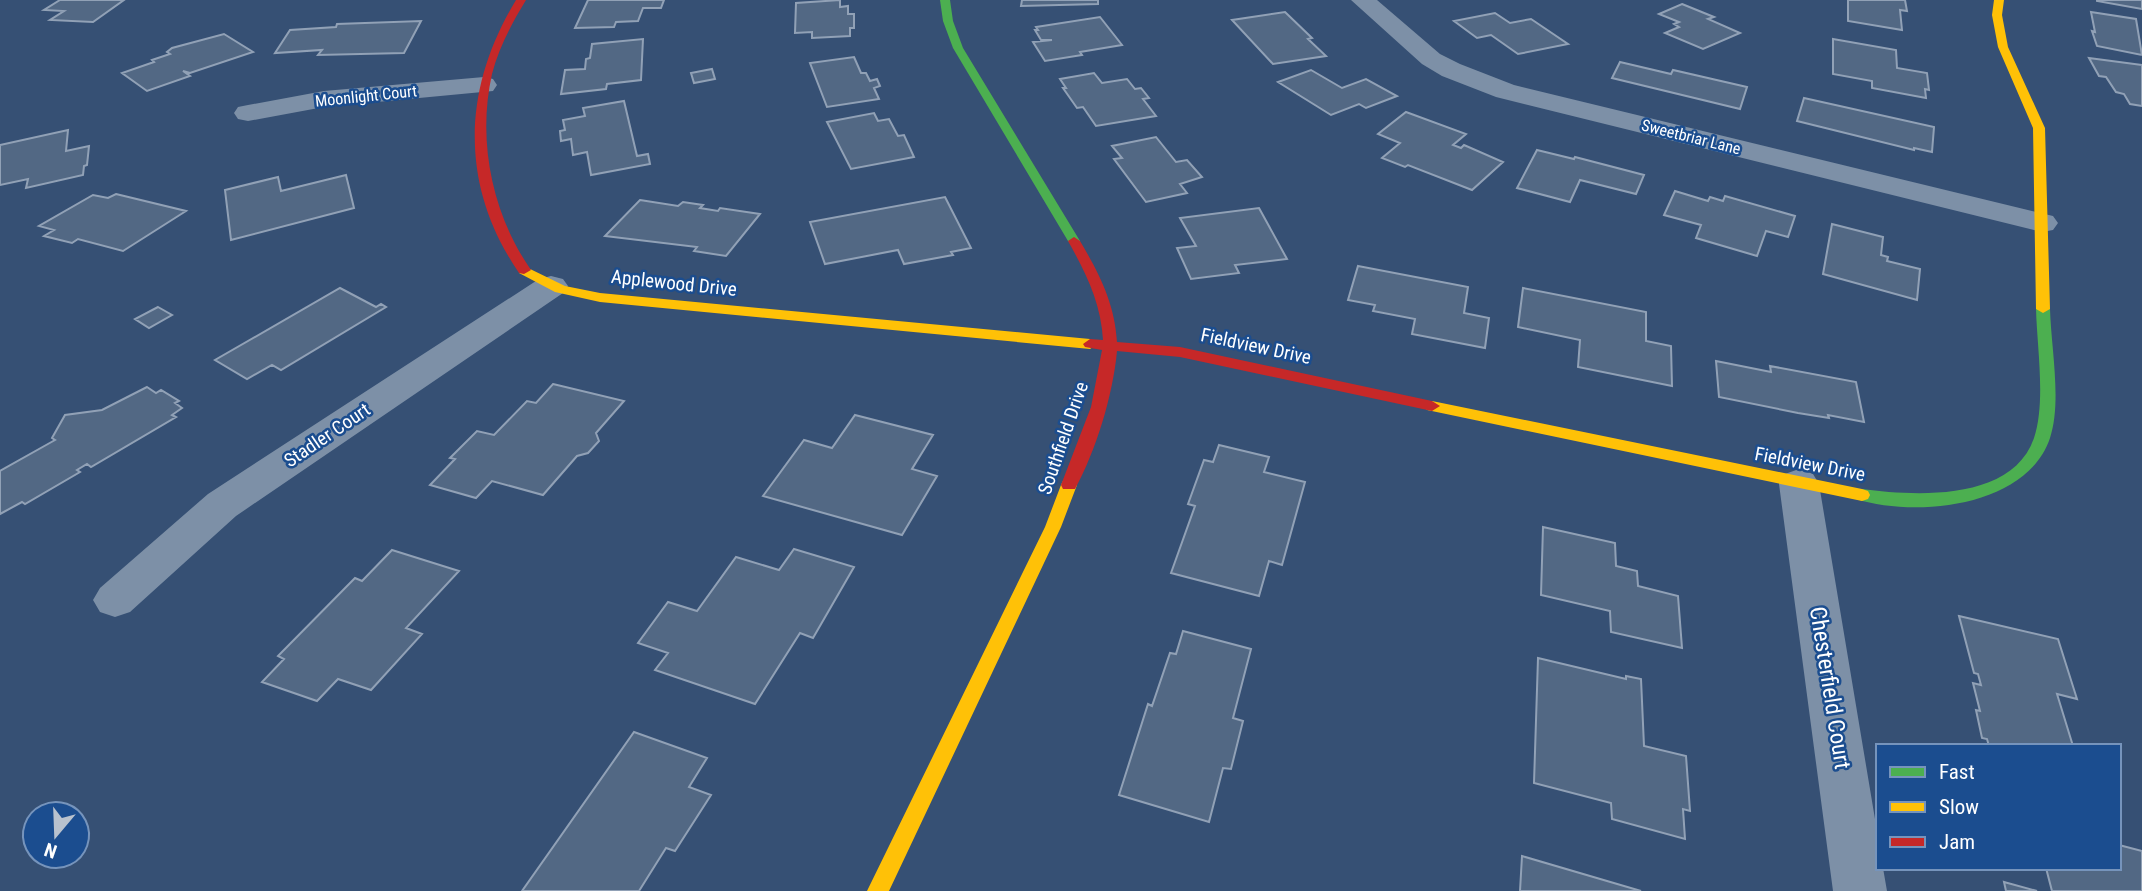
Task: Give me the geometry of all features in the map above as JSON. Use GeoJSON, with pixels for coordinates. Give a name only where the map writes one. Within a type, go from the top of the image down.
{"type":"FeatureCollection","features":[{"type":"Feature","properties":{"kind":"street","name":"Applewood Drive"},"geometry":{"type":"LineString","coordinates":[[521,0],[495,48],[484,85],[482,141],[494,211],[508,248],[526,271],[551,286],[583,295],[627,301],[1111,345]]}},
{"type":"Feature","properties":{"kind":"street","name":"Southfield Drive"},"geometry":{"type":"LineString","coordinates":[[878,891],[1054,527],[1098,410],[1111,345],[1109,322],[1092,272],[958,48],[948,21],[945,0]]}},
{"type":"Feature","properties":{"kind":"street","name":"Sweetbriar Lane"},"geometry":{"type":"LineString","coordinates":[[1363,0],[1431,58],[1451,70],[1505,91],[2042,223]]}},
{"type":"Feature","properties":{"kind":"street","name":"Fieldview Drive"},"geometry":{"type":"LineString","coordinates":[[1111,345],[1180,352],[1238,363],[1799,484],[1881,499],[1938,500],[1988,490],[2022,471],[2038,450],[2045,422],[2039,128],[2030,99],[2000,41],[1996,25],[1999,0]]}},
{"type":"Feature","properties":{"kind":"street","name":"Moonlight Court"},"geometry":{"type":"LineString","coordinates":[[248,113],[324,99],[484,85]]}},
{"type":"Feature","properties":{"kind":"street","name":"Stadler Court"},"geometry":{"type":"LineString","coordinates":[[115,600],[222,505],[551,286]]}},
{"type":"Feature","properties":{"kind":"street","name":"Chesterfield Court"},"geometry":{"type":"LineString","coordinates":[[1799,484],[1860,891]]}},
{"type":"Feature","properties":{"kind":"building"},"geometry":{"type":"Polygon","coordinates":[[[60,0],[124,0],[93,22],[50,20],[64,11],[44,10],[60,0]]]}},
{"type":"Feature","properties":{"kind":"building"},"geometry":{"type":"Polygon","coordinates":[[[588,0],[664,0],[661,8],[643,8],[638,21],[616,22],[614,27],[575,28],[588,0]]]}},
{"type":"Feature","properties":{"kind":"building"},"geometry":{"type":"Polygon","coordinates":[[[840,0],[840,7],[848,6],[848,14],[854,14],[854,28],[850,28],[850,36],[812,38],[812,32],[795,33],[796,3],[840,0]]]}},
{"type":"Feature","properties":{"kind":"building"},"geometry":{"type":"Polygon","coordinates":[[[1022,0],[1098,0],[1098,4],[1021,6],[1022,0]]]}},
{"type":"Feature","properties":{"kind":"building"},"geometry":{"type":"Polygon","coordinates":[[[1848,0],[1905,0],[1907,11],[1900,10],[1902,30],[1848,21],[1848,0]]]}},
{"type":"Feature","properties":{"kind":"building"},"geometry":{"type":"Polygon","coordinates":[[[2142,0],[2142,9],[2097,1],[2142,0]]]}},
{"type":"Feature","properties":{"kind":"building"},"geometry":{"type":"Polygon","coordinates":[[[1682,4],[1714,17],[1708,19],[1740,33],[1703,49],[1665,33],[1679,27],[1674,24],[1679,22],[1659,14],[1682,4]]]}},
{"type":"Feature","properties":{"kind":"building"},"geometry":{"type":"Polygon","coordinates":[[[1285,12],[1326,56],[1273,64],[1232,20],[1285,12]]]}},
{"type":"Feature","properties":{"kind":"building"},"geometry":{"type":"Polygon","coordinates":[[[2091,12],[2136,19],[2142,55],[2097,46],[2092,31],[2095,32],[2091,12]]]}},
{"type":"Feature","properties":{"kind":"building"},"geometry":{"type":"Polygon","coordinates":[[[1495,13],[1510,23],[1531,19],[1568,44],[1518,54],[1491,35],[1477,38],[1454,21],[1495,13]]]}},
{"type":"Feature","properties":{"kind":"building"},"geometry":{"type":"Polygon","coordinates":[[[1100,17],[1122,45],[1045,61],[1033,42],[1052,40],[1041,40],[1036,27],[1100,17]]]}},
{"type":"Feature","properties":{"kind":"building"},"geometry":{"type":"Polygon","coordinates":[[[421,21],[404,53],[318,55],[322,50],[275,53],[290,30],[336,27],[337,24],[421,21]]]}},
{"type":"Feature","properties":{"kind":"building"},"geometry":{"type":"Polygon","coordinates":[[[224,34],[253,52],[190,73],[183,71],[190,76],[147,91],[122,73],[170,54],[167,52],[172,48],[224,34]]]}},
{"type":"Feature","properties":{"kind":"building"},"geometry":{"type":"Polygon","coordinates":[[[643,39],[641,80],[607,84],[606,89],[561,94],[565,70],[585,69],[592,44],[643,39]]]}},
{"type":"Feature","properties":{"kind":"building"},"geometry":{"type":"Polygon","coordinates":[[[1833,39],[1896,50],[1897,68],[1927,73],[1929,90],[1925,89],[1926,98],[1872,88],[1872,81],[1833,74],[1833,39]]]}},
{"type":"Feature","properties":{"kind":"building"},"geometry":{"type":"Polygon","coordinates":[[[854,57],[861,73],[866,73],[870,81],[877,79],[880,86],[874,88],[879,99],[827,107],[810,63],[854,57]]]}},
{"type":"Feature","properties":{"kind":"building"},"geometry":{"type":"Polygon","coordinates":[[[2089,58],[2142,65],[2142,106],[2130,104],[2124,94],[2116,92],[2106,77],[2099,76],[2089,58]]]}},
{"type":"Feature","properties":{"kind":"building"},"geometry":{"type":"Polygon","coordinates":[[[1620,62],[1671,74],[1673,70],[1747,87],[1740,109],[1612,78],[1620,62]]]}},
{"type":"Feature","properties":{"kind":"building"},"geometry":{"type":"Polygon","coordinates":[[[712,69],[715,79],[694,83],[691,73],[712,69]]]}},
{"type":"Feature","properties":{"kind":"building"},"geometry":{"type":"Polygon","coordinates":[[[1311,70],[1342,88],[1366,79],[1397,96],[1366,108],[1359,104],[1331,115],[1278,82],[1311,70]]]}},
{"type":"Feature","properties":{"kind":"building"},"geometry":{"type":"Polygon","coordinates":[[[1094,73],[1102,83],[1127,79],[1135,89],[1141,88],[1149,98],[1143,99],[1156,116],[1096,126],[1083,107],[1077,108],[1060,79],[1094,73]]]}},
{"type":"Feature","properties":{"kind":"building"},"geometry":{"type":"Polygon","coordinates":[[[1804,98],[1934,127],[1932,152],[1797,121],[1804,98]]]}},
{"type":"Feature","properties":{"kind":"building"},"geometry":{"type":"Polygon","coordinates":[[[624,101],[637,156],[648,154],[650,164],[591,175],[587,152],[573,155],[571,139],[561,141],[560,131],[565,130],[563,120],[585,116],[583,108],[624,101]]]}},
{"type":"Feature","properties":{"kind":"building"},"geometry":{"type":"Polygon","coordinates":[[[1406,112],[1466,134],[1453,145],[1461,148],[1464,145],[1503,162],[1472,190],[1408,165],[1405,167],[1382,158],[1400,143],[1378,134],[1406,112]]]}},
{"type":"Feature","properties":{"kind":"building"},"geometry":{"type":"Polygon","coordinates":[[[874,113],[878,121],[889,119],[898,136],[904,135],[914,157],[851,169],[827,122],[874,113]]]}},
{"type":"Feature","properties":{"kind":"building"},"geometry":{"type":"Polygon","coordinates":[[[68,130],[66,151],[89,146],[83,175],[26,188],[28,179],[0,185],[0,145],[68,130]]]}},
{"type":"Feature","properties":{"kind":"building"},"geometry":{"type":"Polygon","coordinates":[[[1156,137],[1176,162],[1187,160],[1202,177],[1180,184],[1187,193],[1146,202],[1114,159],[1122,158],[1112,146],[1156,137]]]}},
{"type":"Feature","properties":{"kind":"building"},"geometry":{"type":"Polygon","coordinates":[[[1537,150],[1644,175],[1636,194],[1580,180],[1570,202],[1517,188],[1537,150]]]}},
{"type":"Feature","properties":{"kind":"building"},"geometry":{"type":"Polygon","coordinates":[[[346,175],[354,208],[231,240],[225,190],[278,177],[281,191],[346,175]]]}},
{"type":"Feature","properties":{"kind":"building"},"geometry":{"type":"Polygon","coordinates":[[[1675,191],[1708,201],[1710,197],[1723,201],[1725,196],[1795,216],[1788,237],[1766,231],[1757,256],[1696,238],[1701,225],[1664,215],[1675,191]]]}},
{"type":"Feature","properties":{"kind":"building"},"geometry":{"type":"Polygon","coordinates":[[[116,194],[186,211],[123,251],[78,239],[72,243],[44,236],[54,230],[39,226],[93,195],[108,198],[116,194]]]}},
{"type":"Feature","properties":{"kind":"building"},"geometry":{"type":"Polygon","coordinates":[[[945,197],[971,248],[951,252],[953,255],[904,264],[898,250],[825,264],[810,222],[945,197]]]}},
{"type":"Feature","properties":{"kind":"building"},"geometry":{"type":"Polygon","coordinates":[[[640,200],[678,206],[683,202],[718,211],[720,208],[760,214],[726,256],[694,251],[697,247],[605,236],[640,200]]]}},
{"type":"Feature","properties":{"kind":"building"},"geometry":{"type":"Polygon","coordinates":[[[1259,208],[1287,259],[1235,265],[1239,273],[1191,279],[1177,248],[1196,246],[1180,218],[1259,208]]]}},
{"type":"Feature","properties":{"kind":"building"},"geometry":{"type":"Polygon","coordinates":[[[1832,224],[1883,237],[1881,255],[1888,257],[1887,261],[1920,269],[1917,300],[1823,274],[1832,224]]]}},
{"type":"Feature","properties":{"kind":"building"},"geometry":{"type":"Polygon","coordinates":[[[1358,266],[1468,287],[1464,313],[1489,318],[1485,348],[1412,334],[1415,319],[1373,311],[1375,305],[1348,300],[1358,266]]]}},
{"type":"Feature","properties":{"kind":"building"},"geometry":{"type":"Polygon","coordinates":[[[340,288],[376,307],[381,304],[386,307],[281,370],[272,365],[247,379],[215,360],[340,288]]]}},
{"type":"Feature","properties":{"kind":"building"},"geometry":{"type":"Polygon","coordinates":[[[1523,288],[1646,312],[1646,341],[1671,346],[1672,386],[1578,367],[1580,340],[1518,327],[1523,288]]]}},
{"type":"Feature","properties":{"kind":"building"},"geometry":{"type":"Polygon","coordinates":[[[158,307],[172,315],[149,328],[135,319],[158,307]]]}},
{"type":"Feature","properties":{"kind":"building"},"geometry":{"type":"Polygon","coordinates":[[[1716,361],[1771,372],[1770,366],[1856,382],[1864,422],[1798,413],[1719,397],[1716,361]]]}},
{"type":"Feature","properties":{"kind":"building"},"geometry":{"type":"Polygon","coordinates":[[[553,384],[624,401],[596,433],[599,441],[588,453],[577,456],[543,495],[492,481],[476,498],[430,485],[455,459],[450,458],[477,431],[494,435],[527,401],[536,403],[553,384]]]}},
{"type":"Feature","properties":{"kind":"building"},"geometry":{"type":"Polygon","coordinates":[[[147,387],[156,393],[161,390],[179,401],[175,403],[182,408],[172,415],[176,417],[91,467],[87,464],[77,470],[80,472],[25,504],[22,502],[0,514],[0,471],[55,440],[52,438],[65,415],[102,410],[147,387]]]}},
{"type":"Feature","properties":{"kind":"building"},"geometry":{"type":"Polygon","coordinates":[[[855,415],[933,435],[912,469],[937,476],[902,535],[763,496],[804,440],[832,448],[855,415]]]}},
{"type":"Feature","properties":{"kind":"building"},"geometry":{"type":"Polygon","coordinates":[[[1219,445],[1269,457],[1264,472],[1305,482],[1282,565],[1269,561],[1259,596],[1171,573],[1195,506],[1188,504],[1204,460],[1213,462],[1219,445]]]}},
{"type":"Feature","properties":{"kind":"building"},"geometry":{"type":"Polygon","coordinates":[[[1543,527],[1615,543],[1616,566],[1637,571],[1638,586],[1678,596],[1682,648],[1611,632],[1610,611],[1541,595],[1543,527]]]}},
{"type":"Feature","properties":{"kind":"building"},"geometry":{"type":"Polygon","coordinates":[[[794,549],[854,567],[813,638],[800,633],[755,704],[655,670],[668,653],[638,643],[668,602],[697,611],[736,557],[779,570],[794,549]]]}},
{"type":"Feature","properties":{"kind":"building"},"geometry":{"type":"Polygon","coordinates":[[[392,550],[459,571],[406,628],[422,634],[371,690],[338,679],[317,701],[262,682],[284,659],[278,656],[355,578],[362,581],[392,550]]]}},
{"type":"Feature","properties":{"kind":"building"},"geometry":{"type":"Polygon","coordinates":[[[1959,616],[2058,639],[2077,699],[2057,694],[2072,744],[1988,744],[1987,739],[1982,738],[1976,710],[1980,711],[1973,683],[1981,685],[1978,674],[1974,673],[1959,616]]]}},
{"type":"Feature","properties":{"kind":"building"},"geometry":{"type":"Polygon","coordinates":[[[1183,631],[1251,649],[1233,718],[1243,721],[1231,769],[1223,768],[1209,822],[1119,795],[1148,704],[1152,706],[1170,653],[1176,654],[1183,631]]]}},
{"type":"Feature","properties":{"kind":"building"},"geometry":{"type":"Polygon","coordinates":[[[1538,658],[1626,679],[1626,676],[1641,679],[1644,746],[1686,756],[1690,811],[1683,809],[1685,839],[1612,819],[1611,803],[1534,783],[1538,658]]]}},
{"type":"Feature","properties":{"kind":"building"},"geometry":{"type":"Polygon","coordinates":[[[634,732],[707,758],[689,787],[711,795],[675,851],[666,848],[639,891],[522,891],[634,732]]]}},
{"type":"Feature","properties":{"kind":"building"},"geometry":{"type":"Polygon","coordinates":[[[2121,846],[2142,851],[2142,891],[2052,891],[2047,870],[2121,870],[2121,846]]]}},
{"type":"Feature","properties":{"kind":"building"},"geometry":{"type":"Polygon","coordinates":[[[1522,856],[1641,891],[1520,891],[1522,856]]]}},
{"type":"Feature","properties":{"kind":"building"},"geometry":{"type":"Polygon","coordinates":[[[2004,882],[2037,891],[2006,891],[2004,882]]]}},
{"type":"Feature","properties":{"kind":"traffic: fast"},"geometry":{"type":"LineString","coordinates":[[945,0],[948,21],[958,48],[1074,241]]}},
{"type":"Feature","properties":{"kind":"traffic: fast"},"geometry":{"type":"LineString","coordinates":[[1862,495],[1910,499],[1965,495],[1991,488],[2013,477],[2031,460],[2042,438],[2045,424],[2043,309]]}},
{"type":"Feature","properties":{"kind":"traffic: slow"},"geometry":{"type":"LineString","coordinates":[[1999,0],[1997,15],[2003,47],[2039,128],[2043,309]]}},
{"type":"Feature","properties":{"kind":"traffic: slow"},"geometry":{"type":"LineString","coordinates":[[524,270],[560,289],[627,301],[1090,344]]}},
{"type":"Feature","properties":{"kind":"traffic: slow"},"geometry":{"type":"LineString","coordinates":[[1432,406],[1862,495]]}},
{"type":"Feature","properties":{"kind":"traffic: slow"},"geometry":{"type":"LineString","coordinates":[[878,891],[1053,527],[1069,485]]}},
{"type":"Feature","properties":{"kind":"traffic: jam"},"geometry":{"type":"LineString","coordinates":[[521,0],[501,36],[490,64],[481,122],[485,176],[491,203],[500,228],[524,270]]}},
{"type":"Feature","properties":{"kind":"traffic: jam"},"geometry":{"type":"LineString","coordinates":[[1069,485],[1098,407],[1110,345],[1104,303],[1091,271],[1074,241]]}},
{"type":"Feature","properties":{"kind":"traffic: jam"},"geometry":{"type":"LineString","coordinates":[[1090,344],[1180,352],[1432,406]]}}]}
